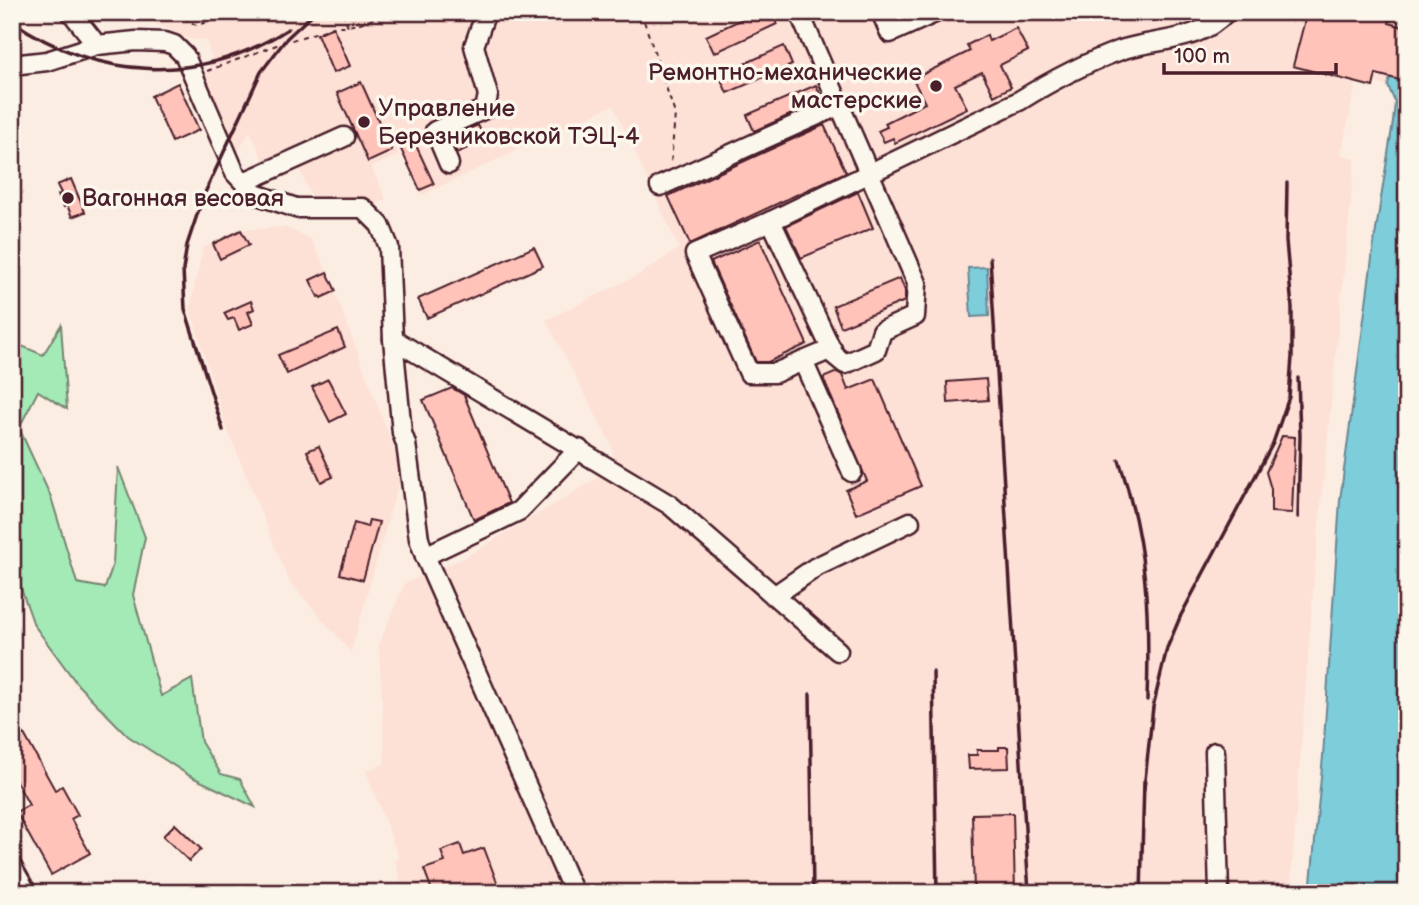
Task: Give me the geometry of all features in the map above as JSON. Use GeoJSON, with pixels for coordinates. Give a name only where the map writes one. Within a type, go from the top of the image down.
{"type":"FeatureCollection","features":[{"type":"Feature","properties":{"kind":"street"},"geometry":{"type":"LineString","coordinates":[[71,12],[97,45]]}},
{"type":"Feature","properties":{"kind":"street"},"geometry":{"type":"LineString","coordinates":[[449,164],[435,131],[485,109],[488,95],[474,46],[486,12]]}},
{"type":"Feature","properties":{"kind":"street"},"geometry":{"type":"LineString","coordinates":[[771,222],[834,355],[845,364],[876,350],[882,331],[915,316],[918,282],[799,12]]}},
{"type":"Feature","properties":{"kind":"street"},"geometry":{"type":"LineString","coordinates":[[881,12],[890,33],[937,12]]}},
{"type":"Feature","properties":{"kind":"street"},"geometry":{"type":"LineString","coordinates":[[832,349],[775,373],[749,373],[695,254],[771,222],[1019,101],[1057,78],[1122,50],[1190,36],[1217,23],[1226,12]]}},
{"type":"Feature","properties":{"kind":"street"},"geometry":{"type":"LineString","coordinates":[[12,65],[47,61],[97,45],[136,41],[174,45],[185,56],[235,173],[255,194],[296,208],[363,208],[380,225],[389,247],[393,339],[402,433],[406,444],[419,539],[574,893]]}},
{"type":"Feature","properties":{"kind":"street"},"geometry":{"type":"LineString","coordinates":[[665,184],[840,106]]}},
{"type":"Feature","properties":{"kind":"street"},"geometry":{"type":"LineString","coordinates":[[244,182],[344,137]]}},
{"type":"Feature","properties":{"kind":"street"},"geometry":{"type":"LineString","coordinates":[[393,339],[670,505],[838,651]]}},
{"type":"Feature","properties":{"kind":"street"},"geometry":{"type":"LineString","coordinates":[[803,361],[852,472]]}},
{"type":"Feature","properties":{"kind":"street"},"geometry":{"type":"LineString","coordinates":[[425,556],[519,511],[579,449]]}},
{"type":"Feature","properties":{"kind":"street"},"geometry":{"type":"LineString","coordinates":[[774,596],[816,567],[910,522]]}},
{"type":"Feature","properties":{"kind":"street"},"geometry":{"type":"LineString","coordinates":[[1215,752],[1219,893]]}},
{"type":"Feature","properties":{"kind":"street"},"geometry":{"type":"LineString","coordinates":[[12,867],[27,893]]}},
{"type":"Feature","properties":{"kind":"path"},"geometry":{"type":"LineString","coordinates":[[12,20],[30,12]]}},
{"type":"Feature","properties":{"kind":"path"},"geometry":{"type":"LineString","coordinates":[[174,12],[196,24],[247,12]]}},
{"type":"Feature","properties":{"kind":"path"},"geometry":{"type":"LineString","coordinates":[[342,12],[349,26]]}},
{"type":"Feature","properties":{"kind":"path"},"geometry":{"type":"LineString","coordinates":[[193,76],[282,43],[399,12]]}},
{"type":"Feature","properties":{"kind":"path"},"geometry":{"type":"LineString","coordinates":[[641,12],[675,114],[665,184]]}},
{"type":"Feature","properties":{"kind":"shaded area"},"geometry":{"type":"Polygon","coordinates":[[[137,12],[1407,12],[1407,72],[1404,81],[1390,78],[1388,86],[1374,83],[1373,87],[1356,83],[1341,154],[1355,159],[1315,565],[1290,893],[404,893],[395,860],[399,858],[366,771],[385,763],[379,644],[405,583],[464,558],[595,480],[613,460],[612,446],[546,320],[641,274],[679,248],[613,105],[422,195],[399,145],[396,147],[399,155],[371,167],[386,199],[378,204],[313,200],[299,169],[273,180],[250,131],[238,152],[206,80],[212,58],[206,40],[189,39],[139,16],[137,12]]]}},
{"type":"Feature","properties":{"kind":"shaded area"},"geometry":{"type":"Polygon","coordinates":[[[285,227],[311,239],[327,272],[402,470],[351,652],[289,581],[225,423],[190,308],[203,248],[241,230],[285,227]]]}},
{"type":"Feature","properties":{"kind":"green space"},"geometry":{"type":"Polygon","coordinates":[[[61,325],[67,409],[38,391],[19,428],[51,497],[77,583],[105,588],[113,564],[118,467],[145,537],[133,595],[161,696],[192,679],[201,742],[221,774],[240,779],[255,807],[190,776],[128,736],[78,685],[34,625],[12,563],[12,352],[15,343],[43,355],[61,325]]]}},
{"type":"Feature","properties":{"kind":"water"},"geometry":{"type":"Polygon","coordinates":[[[1407,72],[1407,893],[1310,893],[1323,756],[1340,500],[1395,102],[1388,86],[1390,77],[1404,81],[1407,72]]]}},
{"type":"Feature","properties":{"kind":"water"},"geometry":{"type":"Polygon","coordinates":[[[987,267],[989,316],[971,317],[968,268],[987,267]]]}},
{"type":"Feature","properties":{"kind":"building"},"geometry":{"type":"Polygon","coordinates":[[[757,12],[772,12],[777,24],[714,53],[706,36],[757,12]]]}},
{"type":"Feature","properties":{"kind":"building"},"geometry":{"type":"Polygon","coordinates":[[[1307,12],[1379,12],[1391,15],[1389,23],[1407,28],[1407,72],[1404,81],[1376,74],[1373,87],[1293,66],[1307,12]]]}},
{"type":"Feature","properties":{"kind":"building"},"geometry":{"type":"Polygon","coordinates":[[[333,27],[350,66],[333,73],[317,34],[333,27]]]}},
{"type":"Feature","properties":{"kind":"building","name":"Ремонтно-механические мастерские"},"geometry":{"type":"Polygon","coordinates":[[[1016,28],[1028,51],[1000,65],[1011,87],[994,96],[982,72],[955,85],[967,108],[895,143],[893,138],[884,142],[878,131],[887,127],[885,123],[925,103],[913,79],[970,51],[967,45],[987,35],[989,41],[1016,28]]]}},
{"type":"Feature","properties":{"kind":"building"},"geometry":{"type":"Polygon","coordinates":[[[784,46],[792,65],[727,93],[719,75],[784,46]]]}},
{"type":"Feature","properties":{"kind":"building","name":"Управление Березниковской ТЭЦ-4"},"geometry":{"type":"Polygon","coordinates":[[[361,82],[392,151],[368,162],[337,93],[361,82]]]}},
{"type":"Feature","properties":{"kind":"building"},"geometry":{"type":"Polygon","coordinates":[[[178,83],[199,130],[172,142],[151,96],[178,83]]]}},
{"type":"Feature","properties":{"kind":"building"},"geometry":{"type":"Polygon","coordinates":[[[816,85],[823,100],[754,131],[747,115],[816,85]]]}},
{"type":"Feature","properties":{"kind":"building"},"geometry":{"type":"Polygon","coordinates":[[[478,125],[485,140],[457,153],[450,137],[478,125]]]}},
{"type":"Feature","properties":{"kind":"building"},"geometry":{"type":"Polygon","coordinates":[[[824,125],[846,172],[690,244],[668,196],[824,125]]]}},
{"type":"Feature","properties":{"kind":"building"},"geometry":{"type":"Polygon","coordinates":[[[413,139],[434,184],[420,190],[399,145],[413,139]]]}},
{"type":"Feature","properties":{"kind":"building","name":"Вагонная весовая"},"geometry":{"type":"Polygon","coordinates":[[[71,179],[85,212],[72,217],[67,205],[64,207],[58,195],[61,193],[57,185],[71,179]]]}},
{"type":"Feature","properties":{"kind":"building"},"geometry":{"type":"Polygon","coordinates":[[[858,192],[873,228],[801,258],[786,226],[858,192]]]}},
{"type":"Feature","properties":{"kind":"building"},"geometry":{"type":"Polygon","coordinates":[[[241,230],[249,245],[220,259],[213,244],[241,230]]]}},
{"type":"Feature","properties":{"kind":"building"},"geometry":{"type":"Polygon","coordinates":[[[760,240],[807,344],[768,362],[756,362],[711,262],[760,240]]]}},
{"type":"Feature","properties":{"kind":"building"},"geometry":{"type":"Polygon","coordinates":[[[534,247],[543,266],[427,318],[418,299],[534,247]]]}},
{"type":"Feature","properties":{"kind":"building"},"geometry":{"type":"Polygon","coordinates":[[[327,272],[336,291],[321,298],[310,280],[327,272]]]}},
{"type":"Feature","properties":{"kind":"building"},"geometry":{"type":"Polygon","coordinates":[[[900,278],[905,291],[905,301],[841,327],[833,306],[900,278]]]}},
{"type":"Feature","properties":{"kind":"building"},"geometry":{"type":"Polygon","coordinates":[[[251,301],[254,309],[248,312],[253,324],[239,330],[234,318],[228,320],[224,313],[251,301]]]}},
{"type":"Feature","properties":{"kind":"building"},"geometry":{"type":"Polygon","coordinates":[[[338,330],[345,347],[287,374],[278,355],[338,330]]]}},
{"type":"Feature","properties":{"kind":"building"},"geometry":{"type":"Polygon","coordinates":[[[837,372],[842,375],[848,390],[875,379],[921,486],[856,514],[846,490],[867,481],[823,378],[837,372]]]}},
{"type":"Feature","properties":{"kind":"building"},"geometry":{"type":"Polygon","coordinates":[[[328,379],[346,414],[330,422],[312,387],[328,379]]]}},
{"type":"Feature","properties":{"kind":"building"},"geometry":{"type":"Polygon","coordinates":[[[986,379],[988,400],[948,403],[947,382],[986,379]]]}},
{"type":"Feature","properties":{"kind":"building"},"geometry":{"type":"Polygon","coordinates":[[[452,388],[464,395],[509,503],[474,520],[423,400],[452,388]]]}},
{"type":"Feature","properties":{"kind":"building"},"geometry":{"type":"Polygon","coordinates":[[[1282,436],[1295,437],[1292,513],[1271,512],[1271,489],[1266,472],[1282,436]]]}},
{"type":"Feature","properties":{"kind":"building"},"geometry":{"type":"Polygon","coordinates":[[[319,446],[333,477],[321,482],[307,451],[319,446]]]}},
{"type":"Feature","properties":{"kind":"building"},"geometry":{"type":"Polygon","coordinates":[[[369,520],[379,522],[363,580],[340,574],[354,523],[367,527],[369,520]]]}},
{"type":"Feature","properties":{"kind":"building"},"geometry":{"type":"Polygon","coordinates":[[[24,734],[55,790],[62,786],[78,815],[71,819],[90,853],[51,875],[16,812],[29,805],[12,774],[12,741],[24,734]]]}},
{"type":"Feature","properties":{"kind":"building"},"geometry":{"type":"Polygon","coordinates":[[[999,747],[1008,747],[1009,768],[969,769],[968,755],[977,755],[977,750],[999,750],[999,747]]]}},
{"type":"Feature","properties":{"kind":"building"},"geometry":{"type":"Polygon","coordinates":[[[1013,813],[1015,893],[974,893],[972,814],[1013,813]]]}},
{"type":"Feature","properties":{"kind":"building"},"geometry":{"type":"Polygon","coordinates":[[[175,824],[201,849],[189,861],[163,836],[175,824]]]}},
{"type":"Feature","properties":{"kind":"building"},"geometry":{"type":"Polygon","coordinates":[[[460,844],[464,855],[484,848],[501,893],[433,893],[424,869],[445,862],[441,851],[460,844]]]}},
{"type":"Feature","properties":{"kind":"railway"},"geometry":{"type":"LineString","coordinates":[[74,12],[101,15],[139,12]]}},
{"type":"Feature","properties":{"kind":"railway"},"geometry":{"type":"LineString","coordinates":[[223,430],[185,309],[183,270],[187,245],[203,197],[261,72],[287,38],[315,12]]}},
{"type":"Feature","properties":{"kind":"railway"},"geometry":{"type":"LineString","coordinates":[[12,21],[45,41],[79,55],[114,64],[149,68],[184,67],[219,60],[254,47],[288,29]]}},
{"type":"Feature","properties":{"kind":"railway"},"geometry":{"type":"LineString","coordinates":[[1144,789],[1153,707],[1167,648],[1181,615],[1273,443],[1289,397],[1292,308],[1286,241],[1287,183]]}},
{"type":"Feature","properties":{"kind":"railway"},"geometry":{"type":"LineString","coordinates":[[990,258],[1029,893]]}},
{"type":"Feature","properties":{"kind":"railway"},"geometry":{"type":"LineString","coordinates":[[1298,378],[1298,517]]}},
{"type":"Feature","properties":{"kind":"railway"},"geometry":{"type":"LineString","coordinates":[[1119,460],[1136,520],[1145,579],[1147,700]]}},
{"type":"Feature","properties":{"kind":"railway"},"geometry":{"type":"LineString","coordinates":[[933,672],[937,893]]}},
{"type":"Feature","properties":{"kind":"railway"},"geometry":{"type":"LineString","coordinates":[[810,694],[813,893]]}},
{"type":"Feature","properties":{"kind":"railway"},"geometry":{"type":"LineString","coordinates":[[1141,893],[1144,781]]}},
{"type":"Feature","properties":{"kind":"place","name":"Ремонтно-механические мастерские"},"geometry":{"type":"Point","coordinates":[936,86]}},
{"type":"Feature","properties":{"kind":"place","name":"Управление Березниковской ТЭЦ-4"},"geometry":{"type":"Point","coordinates":[364,122]}},
{"type":"Feature","properties":{"kind":"place","name":"Вагонная весовая"},"geometry":{"type":"Point","coordinates":[68,198]}}]}
